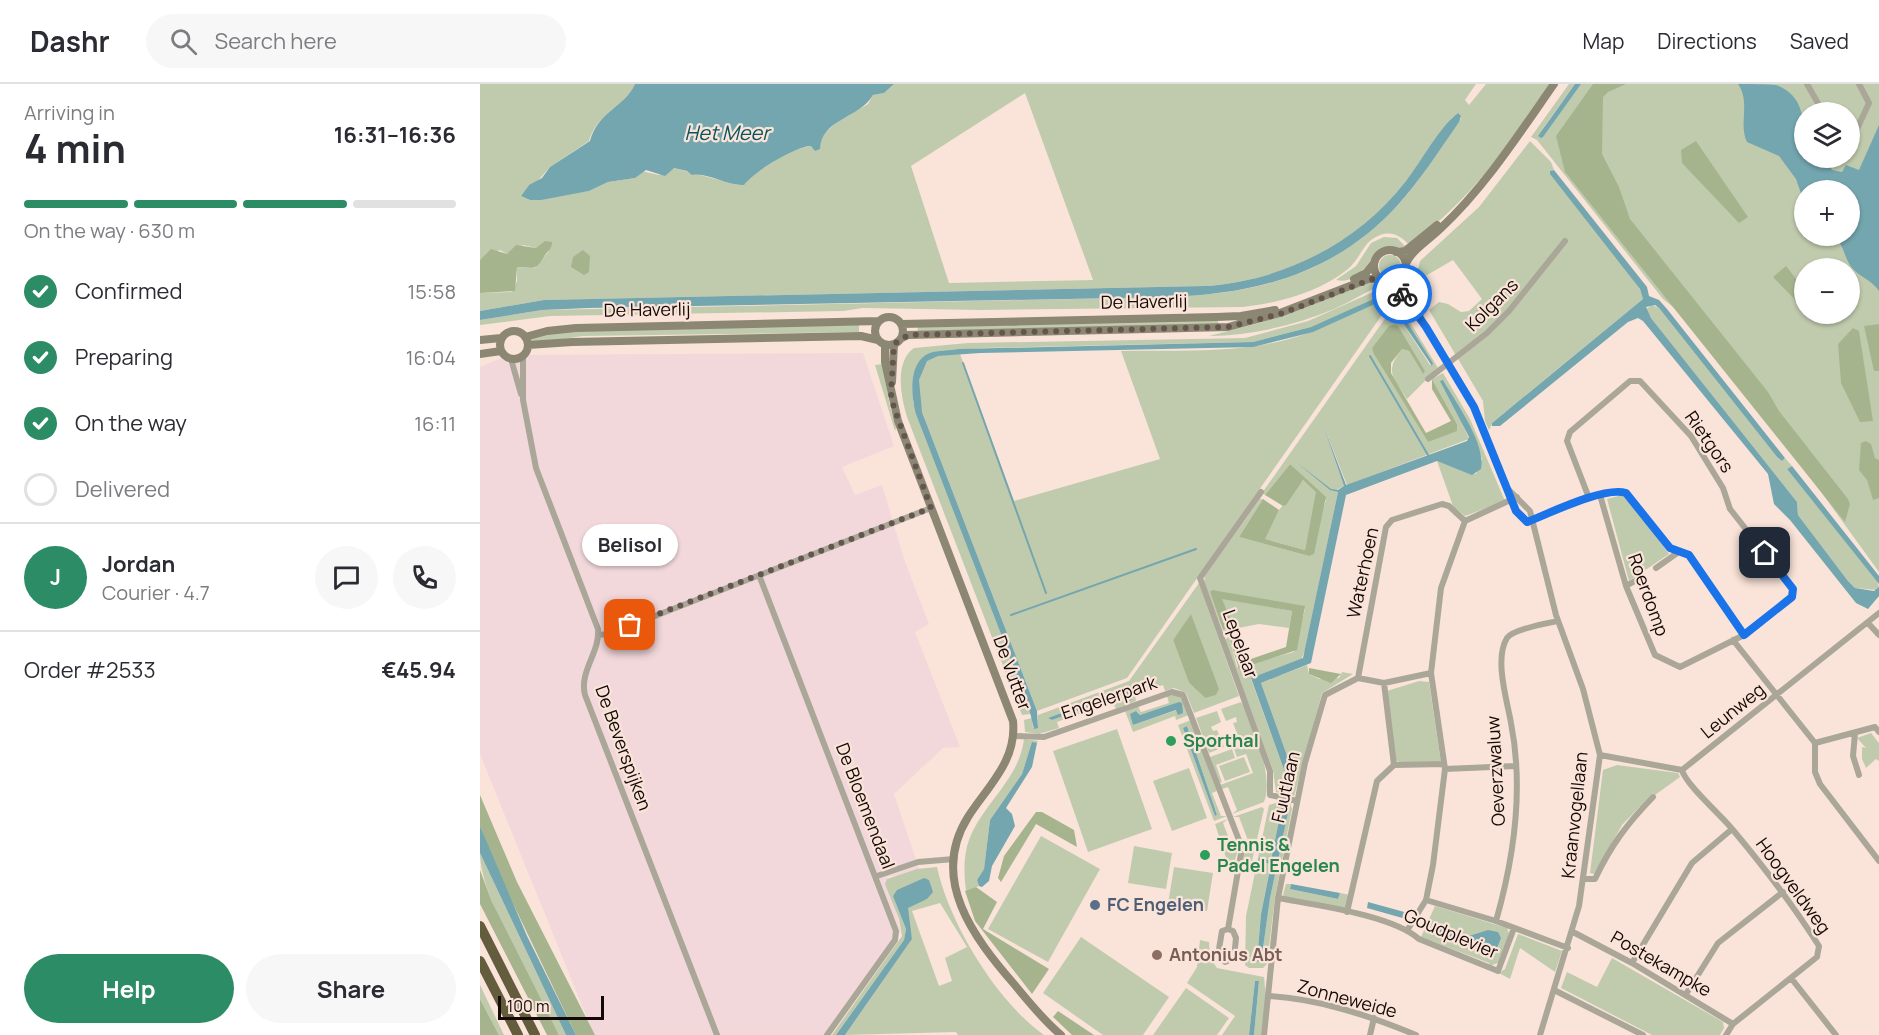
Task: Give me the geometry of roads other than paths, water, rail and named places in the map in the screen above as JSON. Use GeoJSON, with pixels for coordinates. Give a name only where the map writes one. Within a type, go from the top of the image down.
{"type":"FeatureCollection","features":[{"type":"Feature","properties":{"kind":"highway"},"geometry":{"type":"LineString","coordinates":[[480,926],[535,1035]]}},
{"type":"Feature","properties":{"kind":"highway"},"geometry":{"type":"LineString","coordinates":[[480,961],[518,1035]]}},
{"type":"Feature","properties":{"kind":"highway"},"geometry":{"type":"LineString","coordinates":[[480,968],[489,977]]}},
{"type":"Feature","properties":{"kind":"street"},"geometry":{"type":"LineString","coordinates":[[1465,202],[1405,251],[1383,252],[1374,263],[1375,272],[1385,280],[1396,280],[1404,270],[1410,256],[1465,202],[1494,169],[1554,84]]}},
{"type":"Feature","properties":{"kind":"street"},"geometry":{"type":"LineString","coordinates":[[1807,84],[1817,102]]}},
{"type":"Feature","properties":{"kind":"street"},"geometry":{"type":"LineString","coordinates":[[1859,84],[1869,103],[1860,122]]}},
{"type":"Feature","properties":{"kind":"street","name":"Kolgans"},"geometry":{"type":"LineString","coordinates":[[1428,379],[1509,311],[1565,241]]}},
{"type":"Feature","properties":{"kind":"street"},"geometry":{"type":"LineString","coordinates":[[1396,252],[1404,259],[1404,270]]}},
{"type":"Feature","properties":{"kind":"street","name":"De Haverlij"},"geometry":{"type":"LineString","coordinates":[[901,324],[1241,316],[1302,301],[1366,273],[1374,263]]}},
{"type":"Feature","properties":{"kind":"street","name":"Kraanvogellaan"},"geometry":{"type":"LineString","coordinates":[[1404,270],[1405,286],[1426,327],[1474,407],[1509,490],[1515,498],[1516,511],[1530,521],[1534,530],[1558,621],[1582,689],[1600,756],[1584,879],[1573,932],[1540,1035]]}},
{"type":"Feature","properties":{"kind":"street","name":"De Haverlij"},"geometry":{"type":"LineString","coordinates":[[902,338],[908,335],[1228,327],[1280,314],[1368,279],[1385,280]]}},
{"type":"Feature","properties":{"kind":"street","name":"Kraanvogellaan"},"geometry":{"type":"LineString","coordinates":[[1385,280],[1399,289],[1426,327]]}},
{"type":"Feature","properties":{"kind":"street"},"geometry":{"type":"LineString","coordinates":[[891,317],[901,324],[902,338],[886,343],[875,330],[879,321],[891,317]]}},
{"type":"Feature","properties":{"kind":"street","name":"De Haverlij"},"geometry":{"type":"LineString","coordinates":[[527,341],[547,331],[576,328],[879,321]]}},
{"type":"Feature","properties":{"kind":"street"},"geometry":{"type":"LineString","coordinates":[[480,340],[501,338],[513,331],[527,341],[523,356],[523,400]]}},
{"type":"Feature","properties":{"kind":"street","name":"De Haverlij"},"geometry":{"type":"LineString","coordinates":[[527,341],[861,336],[886,343]]}},
{"type":"Feature","properties":{"kind":"street"},"geometry":{"type":"LineString","coordinates":[[501,338],[501,351]]}},
{"type":"Feature","properties":{"kind":"street","name":"De Vutter"},"geometry":{"type":"LineString","coordinates":[[886,343],[891,394],[898,421],[1010,712],[1014,736],[1004,767],[962,827],[954,859],[957,899],[969,927],[1003,972],[1060,1035]]}},
{"type":"Feature","properties":{"kind":"street"},"geometry":{"type":"LineString","coordinates":[[480,354],[501,351],[511,359],[523,400],[536,468],[596,622],[598,635],[609,634],[931,508]]}},
{"type":"Feature","properties":{"kind":"street"},"geometry":{"type":"LineString","coordinates":[[511,359],[523,356]]}},
{"type":"Feature","properties":{"kind":"street","name":"Rietgors"},"geometry":{"type":"LineString","coordinates":[[1588,498],[1568,441],[1570,432],[1630,381],[1641,381],[1691,436],[1723,488],[1730,508],[1793,589],[1792,597],[1744,635],[1733,640]]}},
{"type":"Feature","properties":{"kind":"street"},"geometry":{"type":"LineString","coordinates":[[1530,521],[1588,498],[1618,490],[1626,493],[1670,548],[1689,555],[1744,635]]}},
{"type":"Feature","properties":{"kind":"street","name":"Lepelaar"},"geometry":{"type":"LineString","coordinates":[[1261,492],[1200,578],[1270,771],[1270,795],[1297,801]]}},
{"type":"Feature","properties":{"kind":"street","name":"Roerdomp"},"geometry":{"type":"LineString","coordinates":[[1600,495],[1626,586],[1655,655],[1680,667],[1733,640]]}},
{"type":"Feature","properties":{"kind":"street"},"geometry":{"type":"LineString","coordinates":[[1408,929],[1426,900],[1444,767],[1431,673],[1441,588],[1465,521],[1515,498]]}},
{"type":"Feature","properties":{"kind":"street","name":"Waterhoen"},"geometry":{"type":"LineString","coordinates":[[1358,678],[1386,527],[1392,520],[1442,504],[1449,506],[1465,521]]}},
{"type":"Feature","properties":{"kind":"street"},"geometry":{"type":"LineString","coordinates":[[1656,568],[1680,551]]}},
{"type":"Feature","properties":{"kind":"street","name":"De Bloemendaal"},"geometry":{"type":"LineString","coordinates":[[759,575],[877,876],[896,931],[895,940],[827,1035]]}},
{"type":"Feature","properties":{"kind":"street"},"geometry":{"type":"LineString","coordinates":[[1626,586],[1642,577]]}},
{"type":"Feature","properties":{"kind":"street","name":"Leunweg"},"geometry":{"type":"LineString","coordinates":[[1682,770],[1879,614]]}},
{"type":"Feature","properties":{"kind":"street","name":"Oeverzwaluw"},"geometry":{"type":"LineString","coordinates":[[1496,921],[1509,874],[1517,814],[1512,727],[1501,670],[1507,638],[1513,633],[1558,621]]}},
{"type":"Feature","properties":{"kind":"street"},"geometry":{"type":"LineString","coordinates":[[1868,623],[1879,635]]}},
{"type":"Feature","properties":{"kind":"street","name":"De Beverspijken"},"geometry":{"type":"LineString","coordinates":[[598,635],[596,648],[584,677],[585,695],[717,1035]]}},
{"type":"Feature","properties":{"kind":"street"},"geometry":{"type":"LineString","coordinates":[[1733,640],[1815,743],[1815,772],[1820,784],[1879,861]]}},
{"type":"Feature","properties":{"kind":"street"},"geometry":{"type":"LineString","coordinates":[[1358,678],[1384,683],[1431,673]]}},
{"type":"Feature","properties":{"kind":"street","name":"Fuutlaan"},"geometry":{"type":"LineString","coordinates":[[1264,1035],[1278,898],[1297,801],[1325,695],[1358,678]]}},
{"type":"Feature","properties":{"kind":"street"},"geometry":{"type":"LineString","coordinates":[[1384,683],[1394,765]]}},
{"type":"Feature","properties":{"kind":"street","name":"Engelerpark"},"geometry":{"type":"LineString","coordinates":[[1014,736],[1044,736],[1172,692],[1183,695],[1242,848],[1228,929]]}},
{"type":"Feature","properties":{"kind":"street"},"geometry":{"type":"LineString","coordinates":[[1815,743],[1878,728]]}},
{"type":"Feature","properties":{"kind":"street"},"geometry":{"type":"LineString","coordinates":[[1855,733],[1854,763],[1859,775]]}},
{"type":"Feature","properties":{"kind":"street"},"geometry":{"type":"LineString","coordinates":[[1600,756],[1682,770]]}},
{"type":"Feature","properties":{"kind":"street"},"geometry":{"type":"LineString","coordinates":[[1347,912],[1377,781],[1394,765],[1515,766]]}},
{"type":"Feature","properties":{"kind":"street","name":"Hoogveldweg"},"geometry":{"type":"LineString","coordinates":[[1682,770],[1687,781],[1732,829],[1783,892],[1813,936],[1820,951],[1817,957],[1732,1024],[1726,1035]]}},
{"type":"Feature","properties":{"kind":"street"},"geometry":{"type":"LineString","coordinates":[[1584,879],[1595,879],[1610,847],[1624,826],[1653,797]]}},
{"type":"Feature","properties":{"kind":"street"},"geometry":{"type":"LineString","coordinates":[[1632,963],[1692,863],[1732,829]]}},
{"type":"Feature","properties":{"kind":"street"},"geometry":{"type":"LineString","coordinates":[[877,876],[918,862],[954,859]]}},
{"type":"Feature","properties":{"kind":"street"},"geometry":{"type":"LineString","coordinates":[[1686,994],[1718,943],[1783,892]]}},
{"type":"Feature","properties":{"kind":"street","name":"Goudplevier"},"geometry":{"type":"LineString","coordinates":[[1278,898],[1347,912],[1408,929],[1419,939],[1498,972],[1514,928]]}},
{"type":"Feature","properties":{"kind":"street","name":"Goudplevier"},"geometry":{"type":"LineString","coordinates":[[1426,900],[1496,921],[1568,948]]}},
{"type":"Feature","properties":{"kind":"street","name":"Engelerpark"},"geometry":{"type":"LineString","coordinates":[[1228,929],[1236,938],[1234,958],[1225,962],[1218,955],[1220,933],[1228,929]]}},
{"type":"Feature","properties":{"kind":"street","name":"Postekampke"},"geometry":{"type":"LineString","coordinates":[[1573,932],[1686,994],[1732,1024]]}},
{"type":"Feature","properties":{"kind":"street"},"geometry":{"type":"LineString","coordinates":[[1791,978],[1836,1035]]}},
{"type":"Feature","properties":{"kind":"street"},"geometry":{"type":"LineString","coordinates":[[1554,990],[1643,1035]]}},
{"type":"Feature","properties":{"kind":"street","name":"Zonneweide"},"geometry":{"type":"LineString","coordinates":[[1269,996],[1290,998],[1374,1018],[1416,1035]]}},
{"type":"Feature","properties":{"kind":"street"},"geometry":{"type":"LineString","coordinates":[[1370,1035],[1374,1018]]}},
{"type":"Feature","properties":{"kind":"water","name":"Het Meer"},"geometry":{"type":"Polygon","coordinates":[[[635,84],[894,84],[884,93],[873,95],[867,103],[827,131],[820,149],[815,151],[811,146],[795,150],[765,167],[744,185],[704,175],[692,175],[687,171],[674,168],[665,176],[646,170],[635,178],[608,182],[589,191],[541,200],[530,200],[521,196],[529,185],[542,178],[550,167],[590,141],[599,123],[631,92],[635,84]]]}},
{"type":"Feature","properties":{"kind":"water"},"geometry":{"type":"Polygon","coordinates":[[[1575,84],[1581,84],[1543,137],[1538,136],[1575,84]]]}},
{"type":"Feature","properties":{"kind":"water"},"geometry":{"type":"Polygon","coordinates":[[[1738,84],[1776,85],[1786,90],[1797,102],[1794,102],[1794,168],[1831,168],[1842,172],[1844,168],[1859,170],[1879,125],[1879,291],[1860,275],[1860,258],[1847,258],[1841,246],[1860,246],[1860,180],[1796,180],[1779,156],[1747,142],[1742,91],[1738,84]]]}},
{"type":"Feature","properties":{"kind":"water"},"geometry":{"type":"Polygon","coordinates":[[[1458,113],[1461,116],[1459,122],[1421,176],[1396,207],[1372,230],[1347,249],[1320,264],[1262,285],[1201,295],[1168,297],[589,308],[542,310],[480,320],[480,311],[544,300],[1205,286],[1234,283],[1290,267],[1317,255],[1365,223],[1406,181],[1438,135],[1458,113]]]}},
{"type":"Feature","properties":{"kind":"water"},"geometry":{"type":"Polygon","coordinates":[[[1554,170],[1647,287],[1649,296],[1659,300],[1667,309],[1785,458],[1782,461],[1777,457],[1659,308],[1655,305],[1646,307],[1651,318],[1797,502],[1798,515],[1848,581],[1855,588],[1874,591],[1879,587],[1879,596],[1868,609],[1856,603],[1790,520],[1774,504],[1768,474],[1643,321],[1638,318],[1628,322],[1500,426],[1492,426],[1492,423],[1643,299],[1640,289],[1550,174],[1550,171],[1554,170]]]}},
{"type":"Feature","properties":{"kind":"water"},"geometry":{"type":"Polygon","coordinates":[[[1385,294],[1388,296],[1386,299],[1313,332],[1253,347],[980,353],[938,356],[927,361],[919,380],[922,412],[1037,711],[1038,728],[1034,729],[1028,704],[916,414],[912,389],[918,363],[930,353],[959,349],[1253,342],[1311,327],[1385,294]]]}},
{"type":"Feature","properties":{"kind":"water"},"geometry":{"type":"Polygon","coordinates":[[[1400,311],[1433,363],[1432,366],[1397,314],[1400,311]]]}},
{"type":"Feature","properties":{"kind":"water"},"geometry":{"type":"Polygon","coordinates":[[[1443,380],[1475,435],[1479,447],[1481,469],[1472,475],[1437,461],[1346,495],[1311,663],[1261,683],[1294,775],[1293,791],[1287,792],[1287,778],[1251,678],[1303,658],[1338,492],[1330,490],[1296,462],[1331,489],[1338,490],[1344,486],[1322,422],[1346,485],[1467,441],[1469,437],[1440,381],[1443,380]]]}},
{"type":"Feature","properties":{"kind":"water"},"geometry":{"type":"Polygon","coordinates":[[[1792,466],[1879,576],[1879,584],[1787,469],[1792,466]]]}},
{"type":"Feature","properties":{"kind":"water"},"geometry":{"type":"Polygon","coordinates":[[[1128,688],[1132,699],[1130,701],[1125,694],[1052,720],[1048,718],[1128,688]]]}},
{"type":"Feature","properties":{"kind":"water"},"geometry":{"type":"Polygon","coordinates":[[[1182,703],[1183,713],[1178,715],[1176,710],[1133,725],[1130,714],[1136,711],[1140,715],[1182,703]]]}},
{"type":"Feature","properties":{"kind":"water"},"geometry":{"type":"Polygon","coordinates":[[[1187,726],[1217,815],[1215,816],[1183,728],[1187,726]]]}},
{"type":"Feature","properties":{"kind":"water"},"geometry":{"type":"Polygon","coordinates":[[[1032,742],[1037,743],[1032,767],[1006,808],[1012,814],[1015,826],[992,866],[989,881],[982,887],[979,886],[977,880],[984,869],[990,820],[1022,774],[1032,742]]]}},
{"type":"Feature","properties":{"kind":"water"},"geometry":{"type":"Polygon","coordinates":[[[1282,806],[1289,808],[1270,898],[1261,962],[1257,961],[1261,914],[1271,864],[1258,861],[1259,858],[1271,860],[1282,806]]]}},
{"type":"Feature","properties":{"kind":"water"},"geometry":{"type":"Polygon","coordinates":[[[480,826],[527,936],[576,1035],[566,1035],[480,853],[480,826]]]}},
{"type":"Feature","properties":{"kind":"water"},"geometry":{"type":"Polygon","coordinates":[[[924,878],[929,880],[933,892],[927,899],[908,908],[912,939],[845,1035],[836,1035],[904,940],[906,929],[893,896],[897,890],[924,878]]]}},
{"type":"Feature","properties":{"kind":"water"},"geometry":{"type":"Polygon","coordinates":[[[1291,884],[1340,893],[1338,899],[1290,889],[1291,884]]]}},
{"type":"Feature","properties":{"kind":"water"},"geometry":{"type":"Polygon","coordinates":[[[1368,902],[1408,913],[1406,919],[1367,908],[1368,902]]]}},
{"type":"Feature","properties":{"kind":"water"},"geometry":{"type":"Polygon","coordinates":[[[1433,925],[1466,937],[1488,930],[1498,932],[1501,938],[1495,953],[1490,955],[1431,931],[1433,925]]]}},
{"type":"Feature","properties":{"kind":"water"},"geometry":{"type":"Polygon","coordinates":[[[1255,981],[1259,981],[1254,1035],[1249,1035],[1255,981]]]}},
{"type":"Feature","properties":{"kind":"waterway"},"geometry":{"type":"LineString","coordinates":[[1370,356],[1428,455]]}},
{"type":"Feature","properties":{"kind":"waterway"},"geometry":{"type":"LineString","coordinates":[[963,363],[1046,593]]}},
{"type":"Feature","properties":{"kind":"waterway"},"geometry":{"type":"LineString","coordinates":[[1011,615],[1196,549]]}},
{"type":"Feature","properties":{"kind":"place","name":"Belisol"},"geometry":{"type":"Point","coordinates":[630,625]}},
{"type":"Feature","properties":{"kind":"place","name":"Sporthal"},"geometry":{"type":"Point","coordinates":[1171,741]}},
{"type":"Feature","properties":{"kind":"place","name":"Tennis & Padel Engelen"},"geometry":{"type":"Point","coordinates":[1205,855]}},
{"type":"Feature","properties":{"kind":"place","name":"FC Engelen"},"geometry":{"type":"Point","coordinates":[1095,905]}},
{"type":"Feature","properties":{"kind":"place","name":"Antonius Abt"},"geometry":{"type":"Point","coordinates":[1157,955]}}]}
